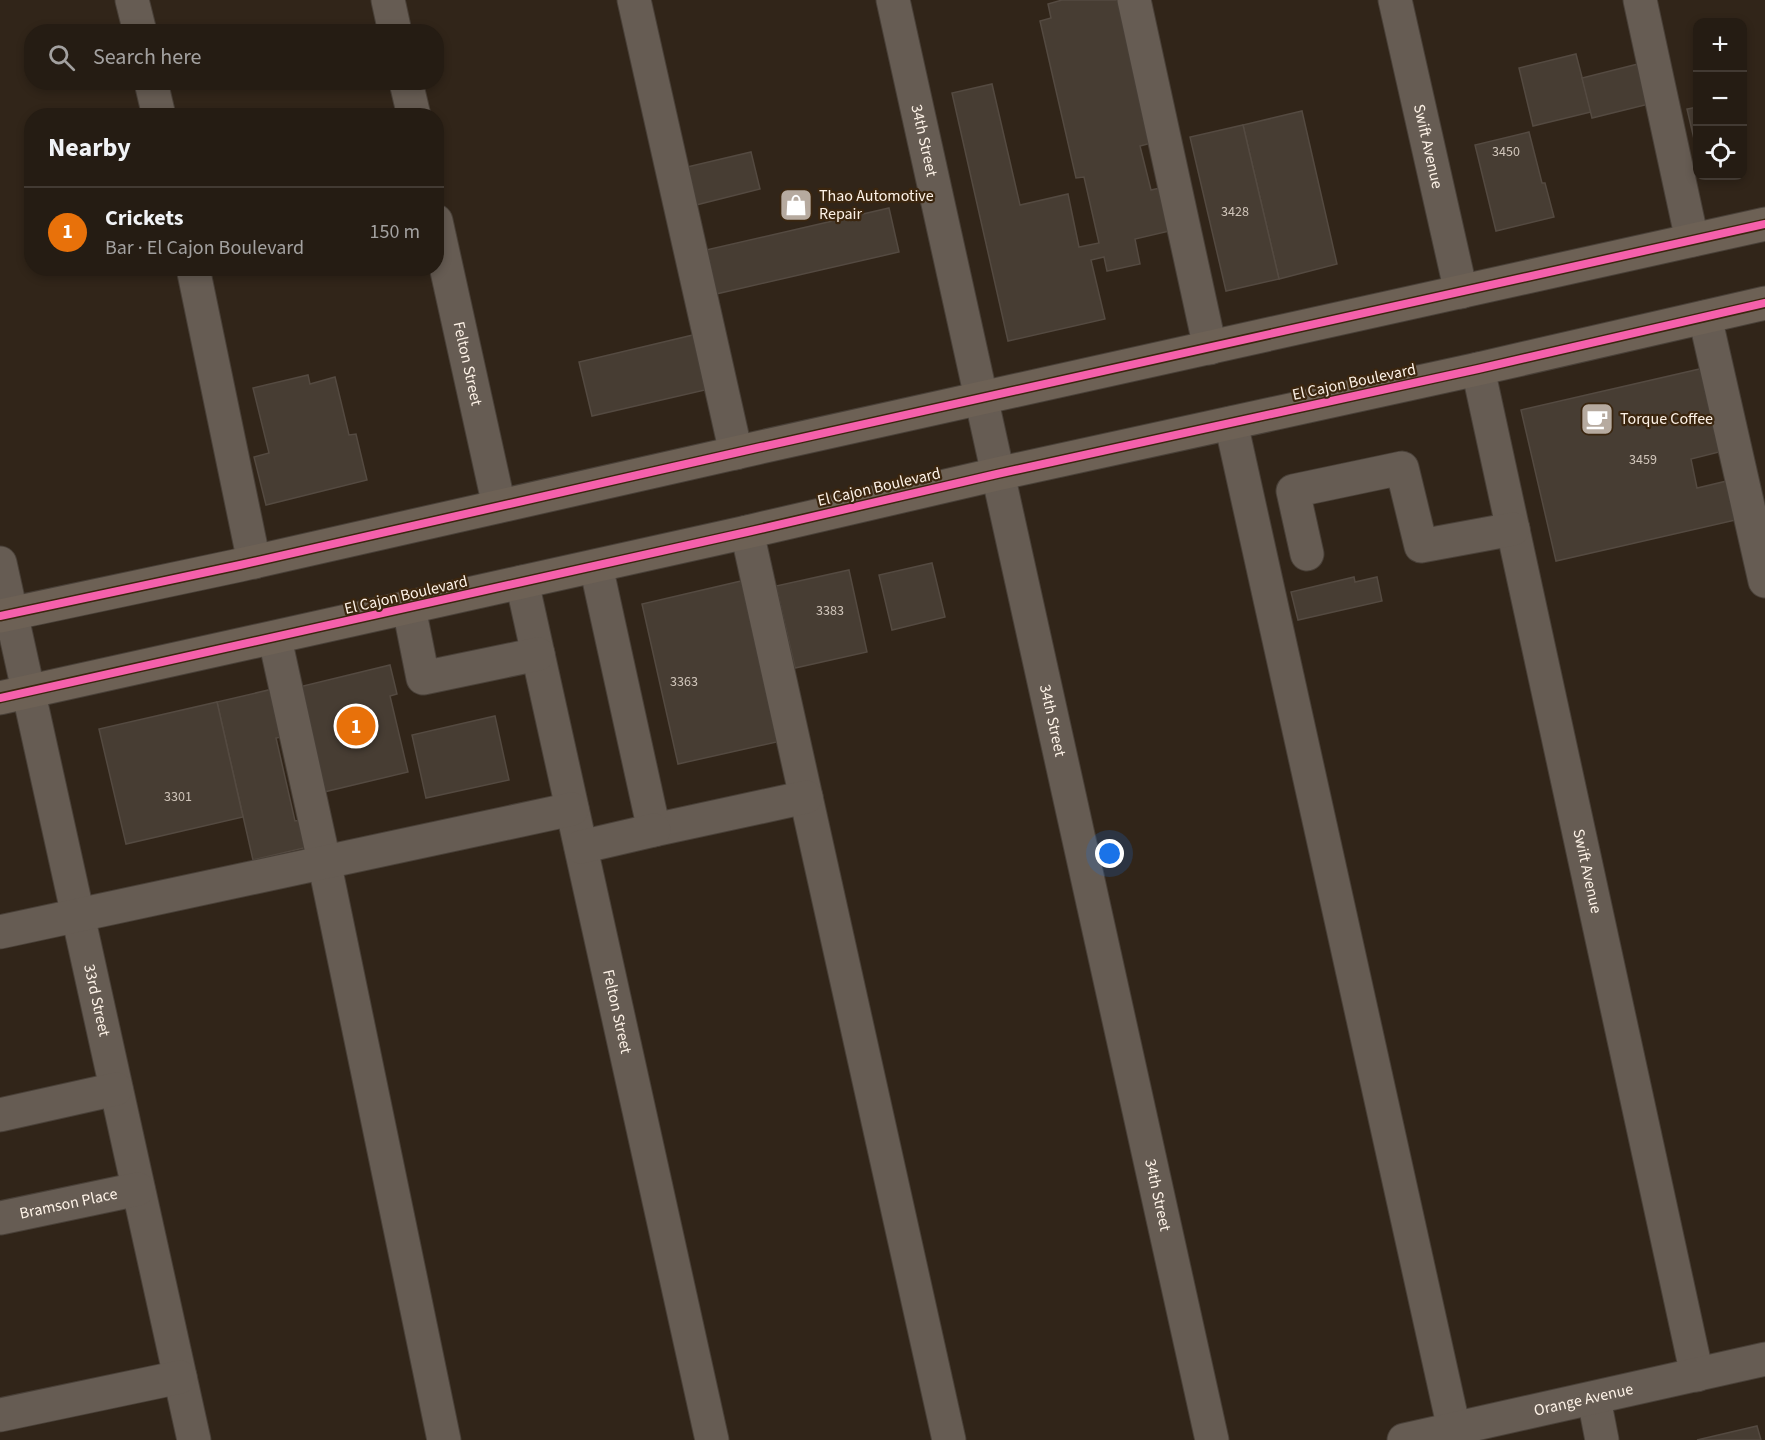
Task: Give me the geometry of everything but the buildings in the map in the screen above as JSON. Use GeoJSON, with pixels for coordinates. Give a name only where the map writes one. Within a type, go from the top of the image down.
{"type":"FeatureCollection","features":[{"type":"Feature","properties":{"kind":"main road"},"geometry":{"type":"LineString","coordinates":[[5,615],[254,562],[1765,224]]}},
{"type":"Feature","properties":{"kind":"main road","name":"El Cajon Boulevard"},"geometry":{"type":"LineString","coordinates":[[14,695],[275,639],[997,474],[1478,369],[1765,303]]}},
{"type":"Feature","properties":{"kind":"street"},"geometry":{"type":"LineString","coordinates":[[132,0],[138,24]]}},
{"type":"Feature","properties":{"kind":"street"},"geometry":{"type":"LineString","coordinates":[[388,0],[393,24]]}},
{"type":"Feature","properties":{"kind":"street"},"geometry":{"type":"LineString","coordinates":[[634,0],[736,453]]}},
{"type":"Feature","properties":{"kind":"street","name":"34th Street"},"geometry":{"type":"LineString","coordinates":[[893,0],[1212,1440]]}},
{"type":"Feature","properties":{"kind":"street"},"geometry":{"type":"LineString","coordinates":[[1134,0],[1210,348]]}},
{"type":"Feature","properties":{"kind":"street","name":"Swift Avenue"},"geometry":{"type":"LineString","coordinates":[[1395,0],[1461,292]]}},
{"type":"Feature","properties":{"kind":"street"},"geometry":{"type":"LineString","coordinates":[[1640,0],[1692,240]]}},
{"type":"Feature","properties":{"kind":"street"},"geometry":{"type":"LineString","coordinates":[[153,90],[157,108]]}},
{"type":"Feature","properties":{"kind":"street"},"geometry":{"type":"LineString","coordinates":[[408,90],[412,108]]}},
{"type":"Feature","properties":{"kind":"street","name":"Felton Street"},"geometry":{"type":"LineString","coordinates":[[444,257],[499,507]]}},
{"type":"Feature","properties":{"kind":"street"},"geometry":{"type":"LineString","coordinates":[[195,276],[254,562]]}},
{"type":"Feature","properties":{"kind":"street"},"geometry":{"type":"LineString","coordinates":[[1705,317],[1765,581]]}},
{"type":"Feature","properties":{"kind":"street","name":"Swift Avenue"},"geometry":{"type":"LineString","coordinates":[[1478,369],[1697,1375]]}},
{"type":"Feature","properties":{"kind":"street"},"geometry":{"type":"LineString","coordinates":[[1231,423],[1454,1429]]}},
{"type":"Feature","properties":{"kind":"street"},"geometry":{"type":"LineString","coordinates":[[1307,554],[1293,491],[1402,468],[1421,546],[1513,529]]}},
{"type":"Feature","properties":{"kind":"street"},"geometry":{"type":"LineString","coordinates":[[747,532],[950,1440]]}},
{"type":"Feature","properties":{"kind":"street","name":"33rd Street"},"geometry":{"type":"LineString","coordinates":[[0,563],[14,695],[78,914],[194,1440]]}},
{"type":"Feature","properties":{"kind":"street"},"geometry":{"type":"LineString","coordinates":[[596,566],[654,830]]}},
{"type":"Feature","properties":{"kind":"street","name":"Felton Street"},"geometry":{"type":"LineString","coordinates":[[522,582],[712,1440]]}},
{"type":"Feature","properties":{"kind":"street"},"geometry":{"type":"LineString","coordinates":[[408,608],[423,678],[538,654]]}},
{"type":"Feature","properties":{"kind":"street"},"geometry":{"type":"LineString","coordinates":[[275,639],[324,861],[444,1440]]}},
{"type":"Feature","properties":{"kind":"street"},"geometry":{"type":"LineString","coordinates":[[581,847],[807,797]]}},
{"type":"Feature","properties":{"kind":"street"},"geometry":{"type":"LineString","coordinates":[[0,932],[572,809]]}},
{"type":"Feature","properties":{"kind":"street"},"geometry":{"type":"LineString","coordinates":[[0,1115],[116,1089]]}},
{"type":"Feature","properties":{"kind":"street","name":"Bramson Place"},"geometry":{"type":"LineString","coordinates":[[0,1218],[138,1189]]}},
{"type":"Feature","properties":{"kind":"street","name":"Orange Avenue"},"geometry":{"type":"LineString","coordinates":[[1404,1440],[1765,1359]]}},
{"type":"Feature","properties":{"kind":"street"},"geometry":{"type":"LineString","coordinates":[[0,1415],[180,1377]]}},
{"type":"Feature","properties":{"kind":"street"},"geometry":{"type":"LineString","coordinates":[[1594,1399],[1602,1440]]}},
{"type":"Feature","properties":{"kind":"cycle path"},"geometry":{"type":"LineString","coordinates":[[0,616],[240,565],[1765,224]]}},
{"type":"Feature","properties":{"kind":"cycle path"},"geometry":{"type":"LineString","coordinates":[[0,698],[1765,303]]}},
{"type":"Feature","properties":{"kind":"place","name":"Thao Automotive Repair"},"geometry":{"type":"Point","coordinates":[796,205]}},
{"type":"Feature","properties":{"kind":"place","name":"Torque Coffee"},"geometry":{"type":"Point","coordinates":[1597,419]}},
{"type":"Feature","properties":{"kind":"place","name":"Crickets"},"geometry":{"type":"Point","coordinates":[356,726]}}]}
